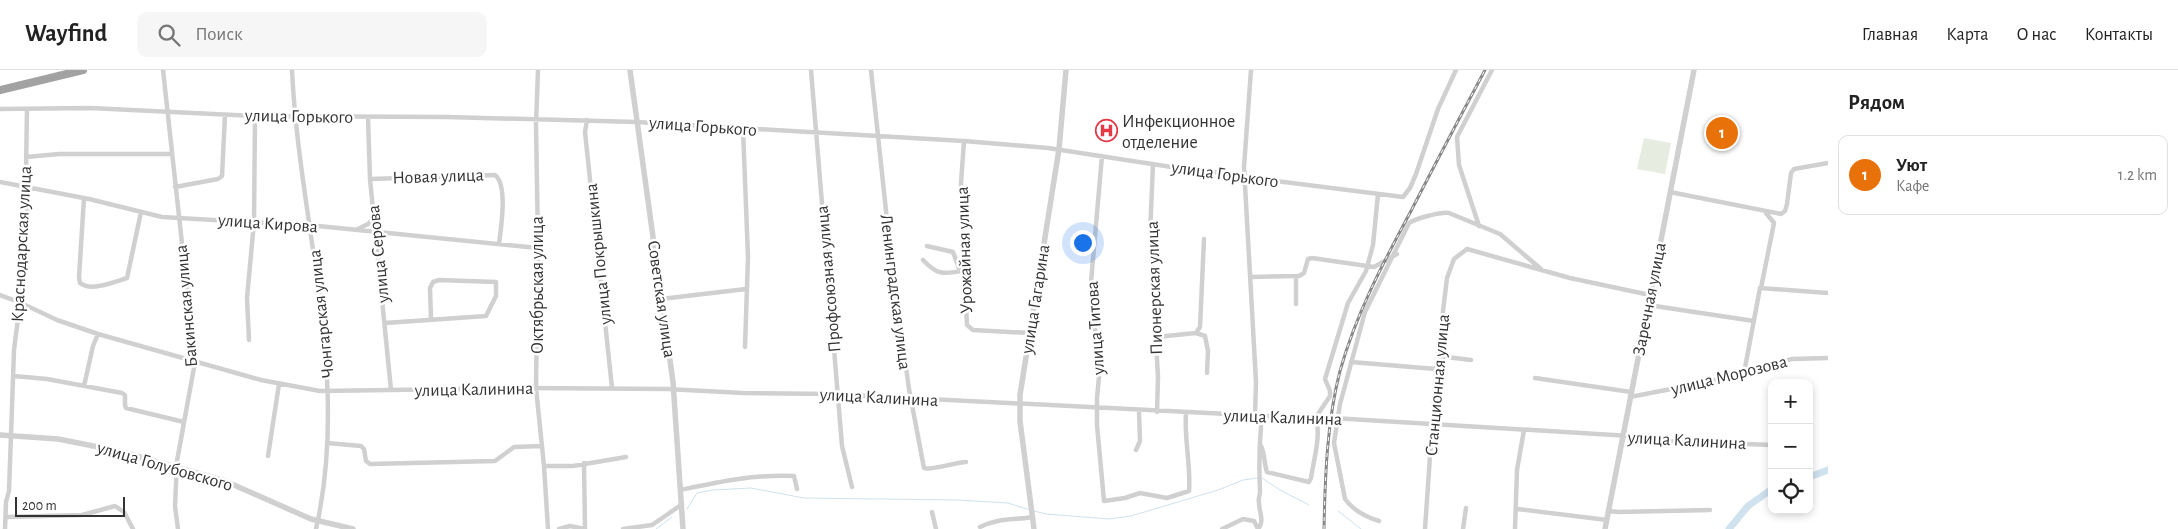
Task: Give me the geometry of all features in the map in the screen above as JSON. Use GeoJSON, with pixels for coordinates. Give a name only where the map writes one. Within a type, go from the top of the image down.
{"type":"FeatureCollection","features":[{"type":"Feature","properties":{"kind":"highway"},"geometry":{"type":"LineString","coordinates":[[0,90],[83,70]]}},
{"type":"Feature","properties":{"kind":"street","name":"Бакинская улица"},"geometry":{"type":"LineString","coordinates":[[163,70],[170,154],[195,362],[176,466],[175,506],[178,529]]}},
{"type":"Feature","properties":{"kind":"street","name":"Чонгарская улица"},"geometry":{"type":"LineString","coordinates":[[292,70],[329,391],[327,442],[316,529]]}},
{"type":"Feature","properties":{"kind":"street","name":"Октябрьская улица"},"geometry":{"type":"LineString","coordinates":[[538,70],[536,119],[538,248],[536,388],[548,529]]}},
{"type":"Feature","properties":{"kind":"street","name":"Советская улица"},"geometry":{"type":"LineString","coordinates":[[630,70],[674,390],[683,529]]}},
{"type":"Feature","properties":{"kind":"street","name":"Профсоюзная улица"},"geometry":{"type":"LineString","coordinates":[[811,70],[842,446],[852,487]]}},
{"type":"Feature","properties":{"kind":"street","name":"Ленинградская улица"},"geometry":{"type":"LineString","coordinates":[[871,70],[892,268],[909,390],[925,469],[966,462]]}},
{"type":"Feature","properties":{"kind":"street","name":"улица Гагарина"},"geometry":{"type":"LineString","coordinates":[[1034,529],[1020,404],[1029,334],[1059,149],[1066,70]]}},
{"type":"Feature","properties":{"kind":"street"},"geometry":{"type":"LineString","coordinates":[[1222,529],[1244,519],[1254,522],[1258,529],[1262,523],[1258,478],[1260,421],[1255,416],[1257,396],[1244,177],[1251,70]]}},
{"type":"Feature","properties":{"kind":"street","name":"улица Горького"},"geometry":{"type":"LineString","coordinates":[[0,109],[90,108],[254,116],[447,116],[587,120],[964,141],[1059,149],[1223,174],[1238,174],[1244,177],[1403,197],[1410,188],[1416,174],[1438,109],[1456,70]]}},
{"type":"Feature","properties":{"kind":"street"},"geometry":{"type":"LineString","coordinates":[[1479,226],[1459,165],[1457,137],[1492,70]]}},
{"type":"Feature","properties":{"kind":"street","name":"Заречная улица"},"geometry":{"type":"LineString","coordinates":[[1605,529],[1694,70]]}},
{"type":"Feature","properties":{"kind":"street","name":"Краснодарская улица"},"geometry":{"type":"LineString","coordinates":[[5,529],[6,502],[9,491],[14,350],[22,288],[27,186],[27,109]]}},
{"type":"Feature","properties":{"kind":"street"},"geometry":{"type":"LineString","coordinates":[[175,187],[218,179],[222,176],[225,115]]}},
{"type":"Feature","properties":{"kind":"street"},"geometry":{"type":"LineString","coordinates":[[249,340],[247,298],[254,222],[254,116]]}},
{"type":"Feature","properties":{"kind":"street","name":"улица Серова"},"geometry":{"type":"LineString","coordinates":[[368,117],[370,179],[391,390]]}},
{"type":"Feature","properties":{"kind":"street","name":"улица Покрышкина"},"geometry":{"type":"LineString","coordinates":[[587,120],[585,132],[612,388]]}},
{"type":"Feature","properties":{"kind":"street"},"geometry":{"type":"LineString","coordinates":[[743,129],[748,257],[745,348]]}},
{"type":"Feature","properties":{"kind":"street","name":"Урожайная улица"},"geometry":{"type":"LineString","coordinates":[[964,141],[961,183],[962,272],[965,318],[968,327],[973,330],[1029,334]]}},
{"type":"Feature","properties":{"kind":"street"},"geometry":{"type":"LineString","coordinates":[[26,157],[59,154],[170,154]]}},
{"type":"Feature","properties":{"kind":"street","name":"улица Титова"},"geometry":{"type":"LineString","coordinates":[[1102,156],[1091,282],[1099,377],[1097,408],[1104,501],[1125,498],[1140,493],[1167,498],[1189,491],[1190,476],[1185,427],[1186,413]]}},
{"type":"Feature","properties":{"kind":"street"},"geometry":{"type":"LineString","coordinates":[[1670,192],[1778,215],[1785,211],[1794,169],[1828,163]]}},
{"type":"Feature","properties":{"kind":"street","name":"Пионерская улица"},"geometry":{"type":"LineString","coordinates":[[1152,164],[1150,235],[1158,377],[1157,412]]}},
{"type":"Feature","properties":{"kind":"street","name":"Новая улица"},"geometry":{"type":"LineString","coordinates":[[370,179],[495,175],[501,182],[503,191],[499,244]]}},
{"type":"Feature","properties":{"kind":"street","name":"улица Кирова"},"geometry":{"type":"LineString","coordinates":[[0,182],[178,218],[311,225],[538,248]]}},
{"type":"Feature","properties":{"kind":"street"},"geometry":{"type":"LineString","coordinates":[[1260,445],[1264,452],[1264,465],[1267,472],[1308,482],[1311,478],[1317,444],[1318,425],[1316,417],[1330,396],[1325,379],[1328,366],[1348,303],[1366,271],[1373,245],[1378,194]]}},
{"type":"Feature","properties":{"kind":"street"},"geometry":{"type":"LineString","coordinates":[[84,198],[79,279],[81,284],[86,286],[99,286],[127,278],[141,212]]}},
{"type":"Feature","properties":{"kind":"street"},"geometry":{"type":"LineString","coordinates":[[1379,521],[1371,519],[1350,506],[1345,499],[1334,443],[1340,404],[1365,312],[1409,223],[1413,220],[1428,218],[1440,212],[1449,213],[1500,234],[1541,269],[1650,295]]}},
{"type":"Feature","properties":{"kind":"street"},"geometry":{"type":"LineString","coordinates":[[1744,373],[1774,223],[1766,213]]}},
{"type":"Feature","properties":{"kind":"street"},"geometry":{"type":"LineString","coordinates":[[357,229],[368,224],[374,218]]}},
{"type":"Feature","properties":{"kind":"street"},"geometry":{"type":"LineString","coordinates":[[1196,334],[1200,327],[1204,240]]}},
{"type":"Feature","properties":{"kind":"street"},"geometry":{"type":"LineString","coordinates":[[927,246],[952,251],[962,250]]}},
{"type":"Feature","properties":{"kind":"street","name":"Станционная улица"},"geometry":{"type":"LineString","coordinates":[[1425,529],[1436,369],[1449,270],[1456,257],[1467,249],[1541,269]]}},
{"type":"Feature","properties":{"kind":"street"},"geometry":{"type":"LineString","coordinates":[[952,251],[956,255],[957,267],[962,272]]}},
{"type":"Feature","properties":{"kind":"street"},"geometry":{"type":"LineString","coordinates":[[1250,277],[1296,276],[1304,273],[1308,259],[1312,258],[1379,266],[1397,254]]}},
{"type":"Feature","properties":{"kind":"street"},"geometry":{"type":"LineString","coordinates":[[923,260],[936,272],[948,274],[962,272]]}},
{"type":"Feature","properties":{"kind":"street"},"geometry":{"type":"LineString","coordinates":[[1296,276],[1296,304]]}},
{"type":"Feature","properties":{"kind":"street"},"geometry":{"type":"LineString","coordinates":[[385,323],[431,320],[488,315],[496,296],[496,282],[457,280],[433,282],[430,288],[431,320]]}},
{"type":"Feature","properties":{"kind":"street"},"geometry":{"type":"LineString","coordinates":[[1760,289],[1828,293]]}},
{"type":"Feature","properties":{"kind":"street"},"geometry":{"type":"LineString","coordinates":[[662,299],[746,290]]}},
{"type":"Feature","properties":{"kind":"street","name":"улица Калинина"},"geometry":{"type":"LineString","coordinates":[[0,295],[57,320],[98,334],[279,384],[329,391],[612,388],[837,395],[1157,412],[1338,418],[1624,436],[1667,441],[1768,445]]}},
{"type":"Feature","properties":{"kind":"street"},"geometry":{"type":"LineString","coordinates":[[1648,305],[1754,321]]}},
{"type":"Feature","properties":{"kind":"street"},"geometry":{"type":"LineString","coordinates":[[84,386],[93,346],[98,334]]}},
{"type":"Feature","properties":{"kind":"street"},"geometry":{"type":"LineString","coordinates":[[1156,337],[1196,334],[1205,336],[1207,342],[1207,373]]}},
{"type":"Feature","properties":{"kind":"street"},"geometry":{"type":"LineString","coordinates":[[1438,356],[1472,360]]}},
{"type":"Feature","properties":{"kind":"street","name":"улица Морозова"},"geometry":{"type":"LineString","coordinates":[[1535,378],[1630,394],[1663,391],[1744,373],[1792,359],[1828,358]]}},
{"type":"Feature","properties":{"kind":"street"},"geometry":{"type":"LineString","coordinates":[[1351,362],[1436,369]]}},
{"type":"Feature","properties":{"kind":"street"},"geometry":{"type":"LineString","coordinates":[[14,376],[47,379],[122,393],[125,395],[124,405],[126,408],[184,422]]}},
{"type":"Feature","properties":{"kind":"street"},"geometry":{"type":"LineString","coordinates":[[268,456],[279,384]]}},
{"type":"Feature","properties":{"kind":"street"},"geometry":{"type":"LineString","coordinates":[[1136,450],[1140,441],[1139,411]]}},
{"type":"Feature","properties":{"kind":"street"},"geometry":{"type":"LineString","coordinates":[[1515,529],[1519,451],[1524,430]]}},
{"type":"Feature","properties":{"kind":"street","name":"улица Голубовского"},"geometry":{"type":"LineString","coordinates":[[0,436],[58,439],[90,444],[176,466],[225,481],[318,522],[353,529]]}},
{"type":"Feature","properties":{"kind":"street"},"geometry":{"type":"LineString","coordinates":[[327,442],[361,446],[364,449],[366,461],[370,464],[496,461],[514,447],[542,446]]}},
{"type":"Feature","properties":{"kind":"street"},"geometry":{"type":"LineString","coordinates":[[544,466],[573,466],[626,457]]}},
{"type":"Feature","properties":{"kind":"street"},"geometry":{"type":"LineString","coordinates":[[559,529],[583,528],[585,522],[584,463]]}},
{"type":"Feature","properties":{"kind":"street"},"geometry":{"type":"LineString","coordinates":[[680,490],[724,480],[780,476],[794,476],[797,489]]}},
{"type":"Feature","properties":{"kind":"street"},"geometry":{"type":"LineString","coordinates":[[0,503],[6,502]]}},
{"type":"Feature","properties":{"kind":"street"},"geometry":{"type":"LineString","coordinates":[[623,529],[652,525],[681,505]]}},
{"type":"Feature","properties":{"kind":"street"},"geometry":{"type":"LineString","coordinates":[[6,517],[82,516],[115,506],[124,512],[133,529]]}},
{"type":"Feature","properties":{"kind":"street"},"geometry":{"type":"LineString","coordinates":[[1463,529],[1466,508]]}},
{"type":"Feature","properties":{"kind":"street"},"geometry":{"type":"LineString","coordinates":[[1517,509],[1607,520]]}},
{"type":"Feature","properties":{"kind":"street"},"geometry":{"type":"LineString","coordinates":[[1608,511],[1710,510]]}},
{"type":"Feature","properties":{"kind":"street"},"geometry":{"type":"LineString","coordinates":[[932,512],[936,529]]}},
{"type":"Feature","properties":{"kind":"street"},"geometry":{"type":"LineString","coordinates":[[980,527],[992,521],[1016,521],[1033,516]]}},
{"type":"Feature","properties":{"kind":"shaded area"},"geometry":{"type":"Polygon","coordinates":[[[1644,138],[1671,143],[1665,174],[1637,169],[1644,138]]]}},
{"type":"Feature","properties":{"kind":"waterway"},"geometry":{"type":"LineString","coordinates":[[1813,476],[1828,470]]}},
{"type":"Feature","properties":{"kind":"waterway"},"geometry":{"type":"LineString","coordinates":[[1034,511],[1046,514],[1109,519],[1131,516],[1218,490],[1243,480],[1258,478]]}},
{"type":"Feature","properties":{"kind":"waterway"},"geometry":{"type":"LineString","coordinates":[[1262,478],[1309,505]]}},
{"type":"Feature","properties":{"kind":"waterway"},"geometry":{"type":"LineString","coordinates":[[687,509],[697,493],[712,490],[751,488],[804,498],[957,500],[1008,503],[1030,510]]}},
{"type":"Feature","properties":{"kind":"waterway"},"geometry":{"type":"LineString","coordinates":[[1729,529],[1748,506],[1768,492]]}},
{"type":"Feature","properties":{"kind":"waterway"},"geometry":{"type":"LineString","coordinates":[[1338,511],[1361,529]]}},
{"type":"Feature","properties":{"kind":"waterway"},"geometry":{"type":"LineString","coordinates":[[656,529],[672,517]]}},
{"type":"Feature","properties":{"kind":"railway"},"geometry":{"type":"LineString","coordinates":[[1324,529],[1329,429],[1346,350],[1380,269],[1485,70]]}},
{"type":"Feature","properties":{"kind":"place","name":"Инфекционное отделение"},"geometry":{"type":"Point","coordinates":[1106,131]}},
{"type":"Feature","properties":{"kind":"place","name":"Уют"},"geometry":{"type":"Point","coordinates":[1722,133]}}]}
